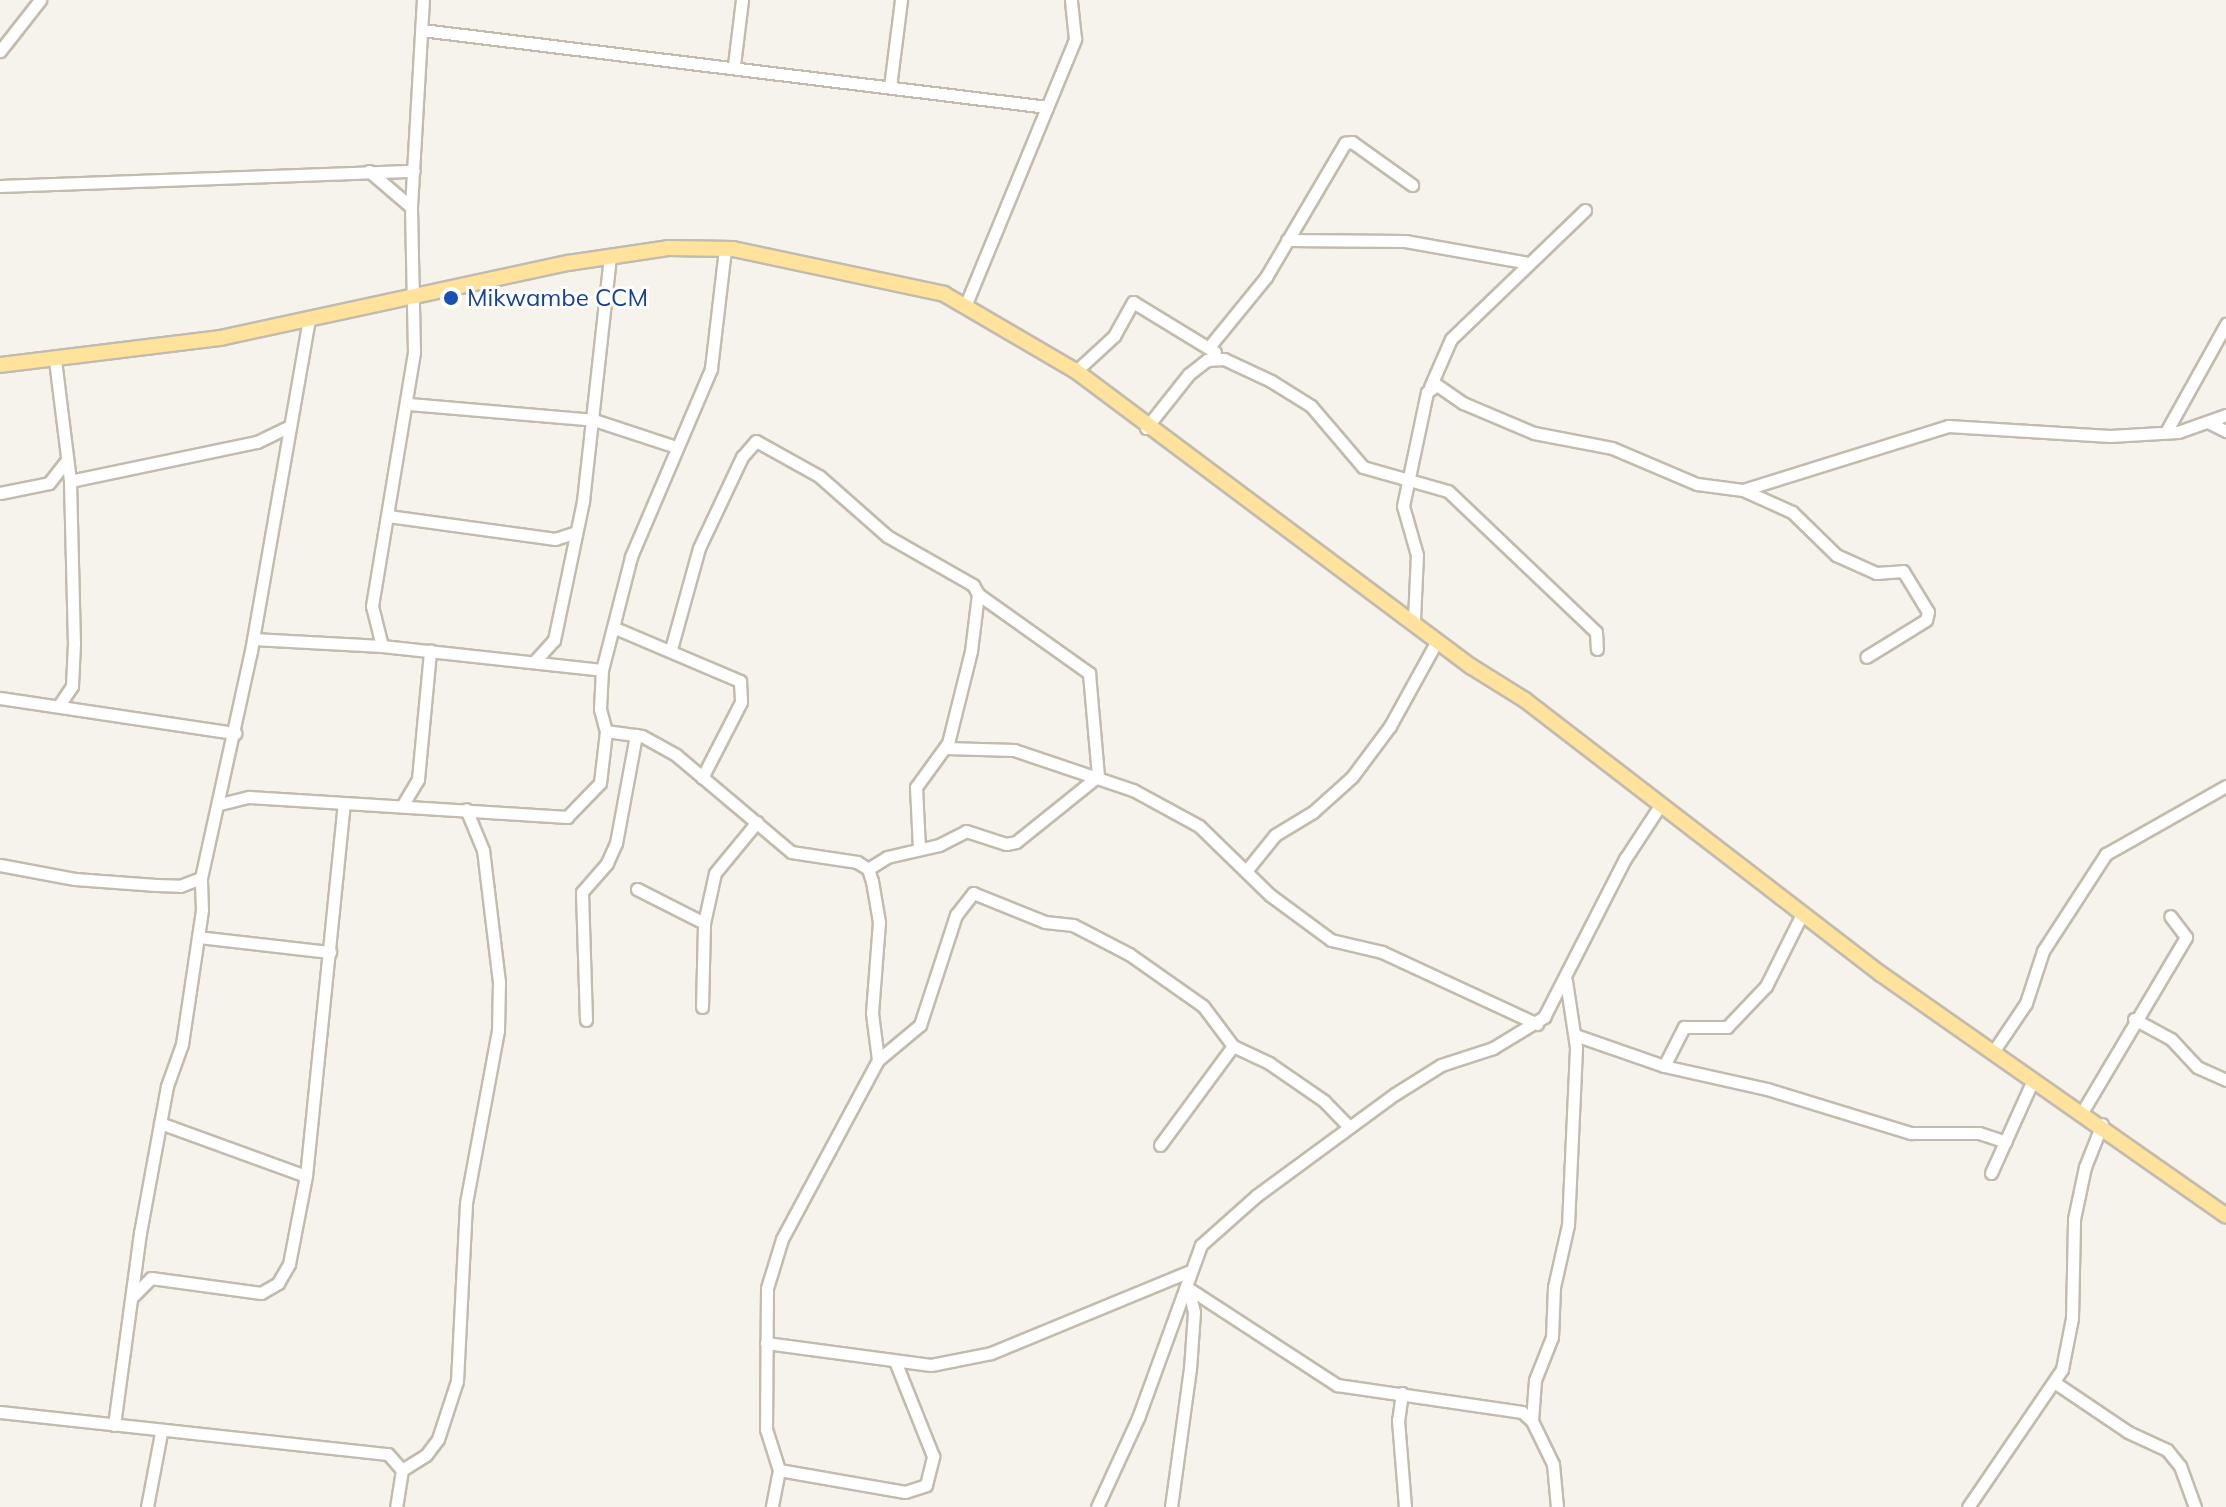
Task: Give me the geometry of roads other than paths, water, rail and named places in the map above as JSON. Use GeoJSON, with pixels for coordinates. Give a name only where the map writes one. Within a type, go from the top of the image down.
{"type":"FeatureCollection","features":[{"type":"Feature","properties":{"kind":"main road"},"geometry":{"type":"LineString","coordinates":[[0,365],[220,338],[411,300],[610,255],[668,248],[725,249],[895,280],[966,304],[1076,371],[1146,428],[1414,620],[1437,641],[1525,700],[1802,914],[2081,1114],[2102,1124],[2226,1216]]}},
{"type":"Feature","properties":{"kind":"street"},"geometry":{"type":"LineString","coordinates":[[0,51],[40,0]]}},
{"type":"Feature","properties":{"kind":"street"},"geometry":{"type":"LineString","coordinates":[[382,646],[372,606],[409,404],[411,207],[423,0]]}},
{"type":"Feature","properties":{"kind":"street"},"geometry":{"type":"LineString","coordinates":[[734,65],[742,0]]}},
{"type":"Feature","properties":{"kind":"street"},"geometry":{"type":"LineString","coordinates":[[890,87],[901,0]]}},
{"type":"Feature","properties":{"kind":"street"},"geometry":{"type":"LineString","coordinates":[[966,304],[1075,39],[1071,0]]}},
{"type":"Feature","properties":{"kind":"street"},"geometry":{"type":"LineString","coordinates":[[422,30],[587,53],[734,65],[1047,107]]}},
{"type":"Feature","properties":{"kind":"street"},"geometry":{"type":"LineString","coordinates":[[1209,347],[1266,277],[1345,143],[1352,142],[1412,185]]}},
{"type":"Feature","properties":{"kind":"street"},"geometry":{"type":"LineString","coordinates":[[369,171],[411,207]]}},
{"type":"Feature","properties":{"kind":"street"},"geometry":{"type":"LineString","coordinates":[[0,186],[414,171]]}},
{"type":"Feature","properties":{"kind":"street"},"geometry":{"type":"LineString","coordinates":[[1414,620],[1417,555],[1403,506],[1430,387],[1451,339],[1585,210]]}},
{"type":"Feature","properties":{"kind":"street"},"geometry":{"type":"LineString","coordinates":[[1287,240],[1405,241],[1528,263]]}},
{"type":"Feature","properties":{"kind":"street"},"geometry":{"type":"LineString","coordinates":[[220,804],[249,797],[567,817],[600,783],[606,731],[600,709],[602,670],[631,557],[711,369],[725,249]]}},
{"type":"Feature","properties":{"kind":"street"},"geometry":{"type":"LineString","coordinates":[[562,665],[554,640],[594,420],[610,255]]}},
{"type":"Feature","properties":{"kind":"street"},"geometry":{"type":"LineString","coordinates":[[1076,371],[1114,336],[1133,302],[1224,359],[1307,403],[1363,467],[1381,476],[1408,478],[1448,491],[1596,632],[1597,649]]}},
{"type":"Feature","properties":{"kind":"street"},"geometry":{"type":"LineString","coordinates":[[114,1425],[113,1400],[127,1349],[160,1123],[182,1044],[198,937],[201,878],[235,733],[309,319]]}},
{"type":"Feature","properties":{"kind":"street"},"geometry":{"type":"LineString","coordinates":[[2166,432],[2226,324]]}},
{"type":"Feature","properties":{"kind":"street"},"geometry":{"type":"LineString","coordinates":[[1146,428],[1189,374],[1207,360],[1224,359]]}},
{"type":"Feature","properties":{"kind":"street"},"geometry":{"type":"LineString","coordinates":[[55,360],[70,481],[72,686],[84,708]]}},
{"type":"Feature","properties":{"kind":"street"},"geometry":{"type":"LineString","coordinates":[[1430,387],[1442,386],[1463,403],[1534,433],[1612,448],[1697,484],[1743,490],[1792,512],[1836,555],[1876,573],[1903,571],[1928,617],[1866,657]]}},
{"type":"Feature","properties":{"kind":"street"},"geometry":{"type":"LineString","coordinates":[[409,404],[594,420],[676,447]]}},
{"type":"Feature","properties":{"kind":"street"},"geometry":{"type":"LineString","coordinates":[[1743,490],[1948,426],[2070,435],[2166,432],[2210,423],[2226,415]]}},
{"type":"Feature","properties":{"kind":"street"},"geometry":{"type":"LineString","coordinates":[[2210,423],[2226,431]]}},
{"type":"Feature","properties":{"kind":"street"},"geometry":{"type":"LineString","coordinates":[[70,481],[257,442],[288,427]]}},
{"type":"Feature","properties":{"kind":"street"},"geometry":{"type":"LineString","coordinates":[[671,649],[699,548],[742,457],[756,441],[808,469],[887,536],[973,585],[978,594],[1087,669],[1098,776]]}},
{"type":"Feature","properties":{"kind":"street"},"geometry":{"type":"LineString","coordinates":[[0,493],[49,483],[66,461]]}},
{"type":"Feature","properties":{"kind":"street"},"geometry":{"type":"LineString","coordinates":[[388,516],[555,539],[576,532]]}},
{"type":"Feature","properties":{"kind":"street"},"geometry":{"type":"LineString","coordinates":[[919,849],[917,783],[946,748],[971,651],[978,594]]}},
{"type":"Feature","properties":{"kind":"street"},"geometry":{"type":"LineString","coordinates":[[615,628],[671,649],[740,681],[743,689],[738,709],[702,778]]}},
{"type":"Feature","properties":{"kind":"street"},"geometry":{"type":"LineString","coordinates":[[253,639],[382,646],[602,670]]}},
{"type":"Feature","properties":{"kind":"street"},"geometry":{"type":"LineString","coordinates":[[534,662],[554,640]]}},
{"type":"Feature","properties":{"kind":"street"},"geometry":{"type":"LineString","coordinates":[[1246,871],[1275,835],[1313,812],[1352,777],[1390,726],[1437,641]]}},
{"type":"Feature","properties":{"kind":"street"},"geometry":{"type":"LineString","coordinates":[[402,806],[415,787],[430,651]]}},
{"type":"Feature","properties":{"kind":"street"},"geometry":{"type":"LineString","coordinates":[[59,705],[72,686]]}},
{"type":"Feature","properties":{"kind":"street"},"geometry":{"type":"LineString","coordinates":[[0,698],[84,708],[235,733]]}},
{"type":"Feature","properties":{"kind":"street"},"geometry":{"type":"LineString","coordinates":[[606,731],[636,735],[676,755],[791,852],[834,855],[868,869]]}},
{"type":"Feature","properties":{"kind":"street"},"geometry":{"type":"LineString","coordinates":[[586,1020],[582,892],[607,863],[616,843],[636,735]]}},
{"type":"Feature","properties":{"kind":"street"},"geometry":{"type":"LineString","coordinates":[[946,748],[1014,750],[1098,776],[1199,826],[1246,871],[1331,940],[1382,952],[1537,1024]]}},
{"type":"Feature","properties":{"kind":"street"},"geometry":{"type":"LineString","coordinates":[[868,869],[887,857],[919,849],[966,831],[1011,844],[1098,776]]}},
{"type":"Feature","properties":{"kind":"street"},"geometry":{"type":"LineString","coordinates":[[1993,1052],[2026,1003],[2043,951],[2106,854],[2209,799],[2226,786]]}},
{"type":"Feature","properties":{"kind":"street"},"geometry":{"type":"LineString","coordinates":[[415,787],[431,807]]}},
{"type":"Feature","properties":{"kind":"street"},"geometry":{"type":"LineString","coordinates":[[2209,799],[2226,800]]}},
{"type":"Feature","properties":{"kind":"street"},"geometry":{"type":"LineString","coordinates":[[133,1296],[151,1278],[252,1294],[269,1290],[283,1277],[297,1244],[306,1176],[344,804]]}},
{"type":"Feature","properties":{"kind":"street"},"geometry":{"type":"LineString","coordinates":[[1171,1507],[1191,1357],[1194,1312],[1188,1272],[1201,1245],[1348,1126],[1441,1065],[1493,1048],[1537,1024],[1566,981],[1625,859],[1661,804]]}},
{"type":"Feature","properties":{"kind":"street"},"geometry":{"type":"LineString","coordinates":[[396,1507],[402,1470],[438,1439],[457,1381],[466,1203],[498,1030],[499,982],[483,850],[466,809]]}},
{"type":"Feature","properties":{"kind":"street"},"geometry":{"type":"LineString","coordinates":[[702,1007],[704,923],[715,873],[757,822]]}},
{"type":"Feature","properties":{"kind":"street"},"geometry":{"type":"LineString","coordinates":[[0,865],[75,879],[156,885],[180,886],[201,878]]}},
{"type":"Feature","properties":{"kind":"street"},"geometry":{"type":"LineString","coordinates":[[868,869],[879,922],[872,1013],[878,1060]]}},
{"type":"Feature","properties":{"kind":"street"},"geometry":{"type":"LineString","coordinates":[[637,889],[704,923]]}},
{"type":"Feature","properties":{"kind":"street"},"geometry":{"type":"LineString","coordinates":[[772,1507],[779,1470],[766,1429],[767,1288],[782,1239],[878,1060],[920,1025],[956,915],[973,893],[1045,922],[1073,925],[1129,954],[1203,1006],[1233,1046],[1280,1071],[1348,1126]]}},
{"type":"Feature","properties":{"kind":"street"},"geometry":{"type":"LineString","coordinates":[[1664,1066],[1684,1027],[1727,1027],[1766,986],[1802,914]]}},
{"type":"Feature","properties":{"kind":"street"},"geometry":{"type":"LineString","coordinates":[[2081,1114],[2134,1019],[2186,937],[2170,916]]}},
{"type":"Feature","properties":{"kind":"street"},"geometry":{"type":"LineString","coordinates":[[198,937],[330,952]]}},
{"type":"Feature","properties":{"kind":"street"},"geometry":{"type":"LineString","coordinates":[[1557,1507],[1553,1464],[1532,1421],[1535,1380],[1552,1337],[1554,1287],[1568,1225],[1575,1035],[1566,981]]}},
{"type":"Feature","properties":{"kind":"street"},"geometry":{"type":"LineString","coordinates":[[2134,1019],[2171,1039],[2197,1067],[2226,1080]]}},
{"type":"Feature","properties":{"kind":"street"},"geometry":{"type":"LineString","coordinates":[[1575,1035],[1664,1066],[1767,1089],[1911,1133],[1979,1133],[2006,1142]]}},
{"type":"Feature","properties":{"kind":"street"},"geometry":{"type":"LineString","coordinates":[[1160,1145],[1233,1046]]}},
{"type":"Feature","properties":{"kind":"street"},"geometry":{"type":"LineString","coordinates":[[1991,1173],[2033,1080]]}},
{"type":"Feature","properties":{"kind":"street"},"geometry":{"type":"LineString","coordinates":[[160,1123],[306,1176]]}},
{"type":"Feature","properties":{"kind":"street"},"geometry":{"type":"LineString","coordinates":[[1968,1507],[2054,1382],[2071,1333],[2074,1219],[2085,1167],[2102,1124]]}},
{"type":"Feature","properties":{"kind":"street"},"geometry":{"type":"LineString","coordinates":[[766,1343],[931,1365],[991,1353],[1188,1272]]}},
{"type":"Feature","properties":{"kind":"street"},"geometry":{"type":"LineString","coordinates":[[1188,1288],[1337,1385],[1514,1410],[1532,1421]]}},
{"type":"Feature","properties":{"kind":"street"},"geometry":{"type":"LineString","coordinates":[[1097,1507],[1188,1288]]}},
{"type":"Feature","properties":{"kind":"street"},"geometry":{"type":"LineString","coordinates":[[779,1470],[905,1492],[926,1485],[933,1456],[895,1361]]}},
{"type":"Feature","properties":{"kind":"street"},"geometry":{"type":"LineString","coordinates":[[2054,1382],[2128,1432],[2167,1450],[2180,1466],[2195,1507]]}},
{"type":"Feature","properties":{"kind":"street"},"geometry":{"type":"LineString","coordinates":[[1402,1393],[1398,1420],[1405,1507]]}},
{"type":"Feature","properties":{"kind":"street"},"geometry":{"type":"LineString","coordinates":[[0,1412],[161,1433],[388,1454],[402,1470]]}},
{"type":"Feature","properties":{"kind":"street"},"geometry":{"type":"LineString","coordinates":[[147,1507],[161,1433]]}},
{"type":"Feature","properties":{"kind":"place","name":"Mikwambe CCM"},"geometry":{"type":"Point","coordinates":[451,298]}}]}
